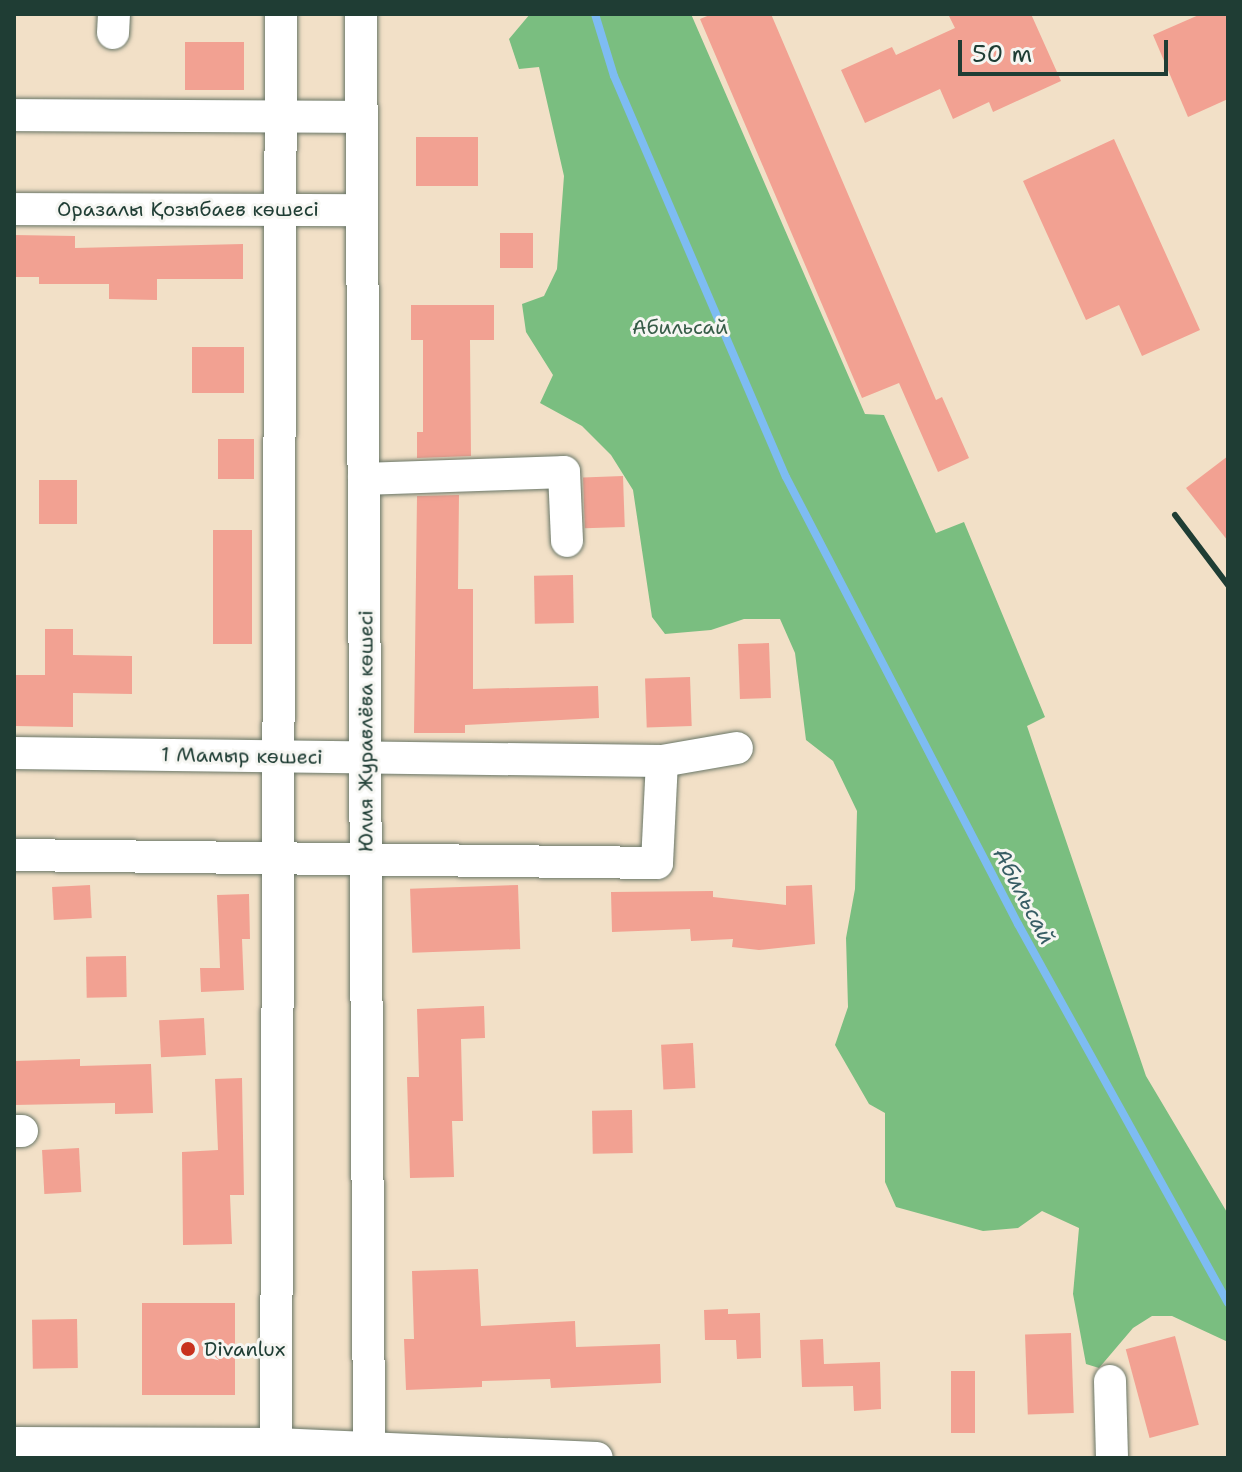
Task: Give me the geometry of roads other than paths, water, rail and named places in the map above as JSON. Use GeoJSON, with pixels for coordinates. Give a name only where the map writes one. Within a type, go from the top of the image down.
{"type":"FeatureCollection","features":[{"type":"Feature","properties":{"kind":"street"},"geometry":{"type":"LineString","coordinates":[[276,1444],[281,14]]}},
{"type":"Feature","properties":{"kind":"street","name":"Юлия Журавлёва көшесі"},"geometry":{"type":"LineString","coordinates":[[361,14],[369,1447]]}},
{"type":"Feature","properties":{"kind":"street"},"geometry":{"type":"LineString","coordinates":[[14,115],[362,117]]}},
{"type":"Feature","properties":{"kind":"street","name":"Оразалы Қозыбаев көшесі"},"geometry":{"type":"LineString","coordinates":[[14,209],[362,210]]}},
{"type":"Feature","properties":{"kind":"street"},"geometry":{"type":"LineString","coordinates":[[364,479],[564,472],[567,541]]}},
{"type":"Feature","properties":{"kind":"street","name":"1 Мамыр көшесі"},"geometry":{"type":"LineString","coordinates":[[14,753],[662,761],[737,748]]}},
{"type":"Feature","properties":{"kind":"street"},"geometry":{"type":"LineString","coordinates":[[14,855],[657,863],[662,761]]}},
{"type":"Feature","properties":{"kind":"street"},"geometry":{"type":"LineString","coordinates":[[1110,1381],[1112,1458]]}},
{"type":"Feature","properties":{"kind":"street"},"geometry":{"type":"LineString","coordinates":[[14,1443],[139,1451],[194,1451],[276,1444],[583,1457]]}},
{"type":"Feature","properties":{"kind":"waterway","name":"Абильсай"},"geometry":{"type":"LineString","coordinates":[[595,14],[614,76],[786,477],[1018,924],[1228,1303]]}},
{"type":"Feature","properties":{"kind":"railway"},"geometry":{"type":"LineString","coordinates":[[1175,515],[1228,585]]}},
{"type":"Feature","properties":{"kind":"place","name":"Divanlux"},"geometry":{"type":"Point","coordinates":[188,1349]}}]}
